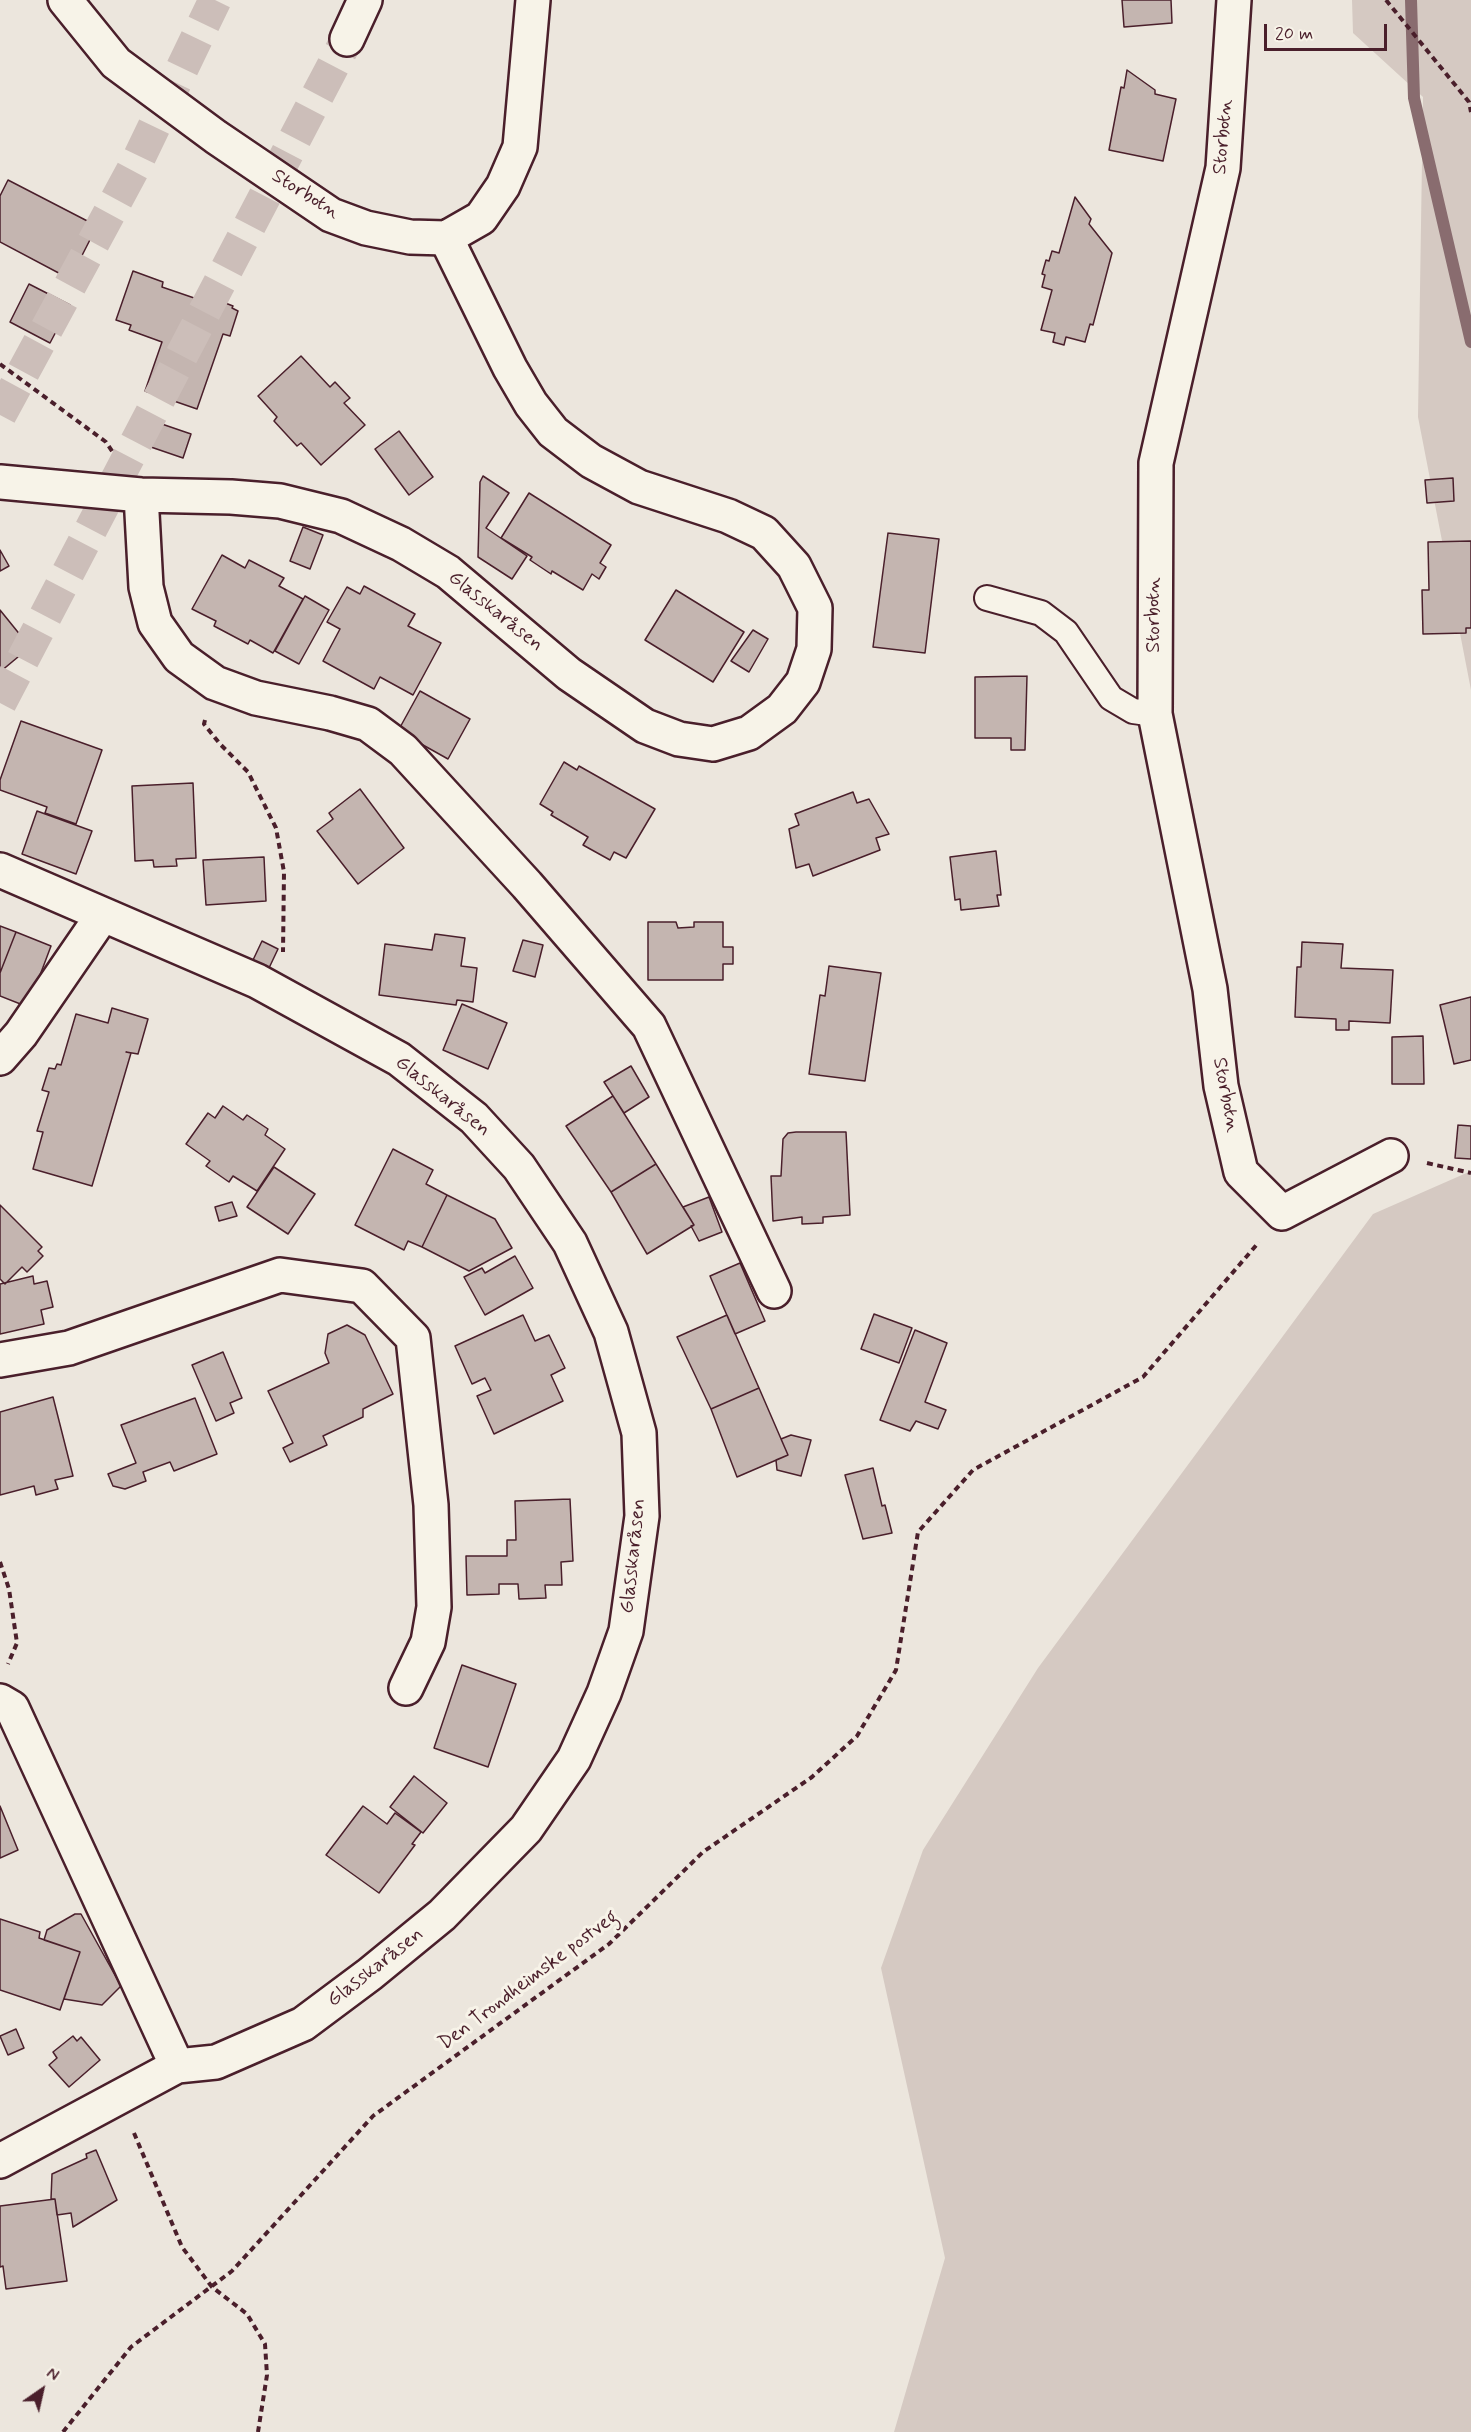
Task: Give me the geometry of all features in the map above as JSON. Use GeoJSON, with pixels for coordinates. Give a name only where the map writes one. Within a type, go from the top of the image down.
{"type":"FeatureCollection","features":[{"type":"Feature","properties":{"kind":"main road","name":"Storbotn"},"geometry":{"type":"LineString","coordinates":[[64,0],[116,63],[216,137],[331,215],[366,228],[410,237],[447,238]]}},
{"type":"Feature","properties":{"kind":"main road"},"geometry":{"type":"LineString","coordinates":[[347,39],[365,0]]}},
{"type":"Feature","properties":{"kind":"main road"},"geometry":{"type":"LineString","coordinates":[[447,238],[482,218],[503,186],[520,147],[533,0]]}},
{"type":"Feature","properties":{"kind":"main road","name":"Storbotn"},"geometry":{"type":"LineString","coordinates":[[1234,0],[1223,168],[1156,463],[1155,714],[1210,989],[1221,1086],[1241,1172],[1282,1214]]}},
{"type":"Feature","properties":{"kind":"main road","name":"Glasskaråsen"},"geometry":{"type":"LineString","coordinates":[[0,482],[141,495],[231,497],[280,501],[341,516],[400,544],[448,572],[570,674],[645,726],[679,739],[713,744],[749,733],[782,709],[803,682],[814,649],[815,608],[794,566],[764,533],[728,516],[639,487],[591,461],[553,432],[531,404],[510,368],[447,238]]}},
{"type":"Feature","properties":{"kind":"main road"},"geometry":{"type":"LineString","coordinates":[[141,495],[146,587],[155,623],[179,657],[215,683],[256,698],[330,713],[368,724],[403,750],[437,786],[527,885],[649,1026],[774,1291]]}},
{"type":"Feature","properties":{"kind":"main road","name":"Glasskaråsen"},"geometry":{"type":"LineString","coordinates":[[0,870],[276,991],[399,1059],[474,1118],[519,1167],[570,1243],[611,1332],[639,1433],[642,1516],[626,1631],[604,1693],[574,1759],[526,1829],[442,1915],[370,1974],[303,2024],[216,2062],[177,2066],[0,2161]]}},
{"type":"Feature","properties":{"kind":"main road"},"geometry":{"type":"LineString","coordinates":[[0,1058],[21,1034],[102,916]]}},
{"type":"Feature","properties":{"kind":"main road"},"geometry":{"type":"LineString","coordinates":[[1282,1214],[1391,1156]]}},
{"type":"Feature","properties":{"kind":"main road"},"geometry":{"type":"LineString","coordinates":[[0,1360],[69,1348],[280,1275],[362,1286],[413,1338],[431,1504],[434,1607],[428,1642],[406,1688]]}},
{"type":"Feature","properties":{"kind":"main road"},"geometry":{"type":"LineString","coordinates":[[2,1687],[177,2066]]}},
{"type":"Feature","properties":{"kind":"lane"},"geometry":{"type":"LineString","coordinates":[[987,598],[1041,613],[1066,632],[1111,698],[1133,711],[1155,714]]}},
{"type":"Feature","properties":{"kind":"path"},"geometry":{"type":"LineString","coordinates":[[1386,0],[1469,102],[1471,112]]}},
{"type":"Feature","properties":{"kind":"path"},"geometry":{"type":"LineString","coordinates":[[0,364],[106,442],[141,495]]}},
{"type":"Feature","properties":{"kind":"path"},"geometry":{"type":"LineString","coordinates":[[215,683],[208,702],[204,724],[248,772],[276,828],[284,873],[284,943],[276,991]]}},
{"type":"Feature","properties":{"kind":"path"},"geometry":{"type":"LineString","coordinates":[[1391,1156],[1471,1173]]}},
{"type":"Feature","properties":{"kind":"path","name":"Den Trondheimske postveg"},"geometry":{"type":"LineString","coordinates":[[63,2432],[131,2347],[232,2271],[373,2116],[609,1944],[703,1852],[812,1777],[857,1736],[896,1670],[918,1532],[973,1470],[1143,1377],[1282,1214]]}},
{"type":"Feature","properties":{"kind":"path"},"geometry":{"type":"LineString","coordinates":[[0,1562],[9,1589],[17,1643],[2,1687]]}},
{"type":"Feature","properties":{"kind":"path"},"geometry":{"type":"LineString","coordinates":[[134,2088],[134,2137],[182,2247],[212,2286],[247,2314],[265,2344],[267,2374],[258,2432]]}},
{"type":"Feature","properties":{"kind":"shaded area"},"geometry":{"type":"Polygon","coordinates":[[[1352,0],[1471,0],[1471,690],[1418,417],[1423,97],[1353,33],[1352,0]]]}},
{"type":"Feature","properties":{"kind":"shaded area"},"geometry":{"type":"Polygon","coordinates":[[[1471,1171],[1471,2432],[894,2432],[945,2258],[881,1968],[923,1850],[1038,1668],[1373,1214],[1471,1171]]]}},
{"type":"Feature","properties":{"kind":"building"},"geometry":{"type":"Polygon","coordinates":[[[1122,0],[1171,0],[1172,23],[1124,27],[1122,0]]]}},
{"type":"Feature","properties":{"kind":"building"},"geometry":{"type":"Polygon","coordinates":[[[1127,70],[1155,90],[1155,94],[1176,99],[1163,161],[1109,150],[1121,87],[1124,88],[1127,70]]]}},
{"type":"Feature","properties":{"kind":"building"},"geometry":{"type":"Polygon","coordinates":[[[8,180],[97,226],[70,279],[0,242],[0,196],[8,180]]]}},
{"type":"Feature","properties":{"kind":"building"},"geometry":{"type":"Polygon","coordinates":[[[1075,197],[1091,219],[1089,224],[1112,253],[1093,325],[1090,324],[1085,342],[1066,337],[1064,345],[1053,342],[1055,333],[1041,330],[1052,290],[1042,287],[1045,275],[1042,274],[1046,260],[1049,261],[1052,251],[1059,253],[1075,197]]]}},
{"type":"Feature","properties":{"kind":"building"},"geometry":{"type":"Polygon","coordinates":[[[133,271],[163,282],[162,287],[200,300],[202,294],[233,306],[232,308],[238,311],[230,336],[223,334],[197,409],[145,391],[162,342],[129,330],[131,325],[116,320],[133,271]]]}},
{"type":"Feature","properties":{"kind":"building"},"geometry":{"type":"Polygon","coordinates":[[[29,284],[70,305],[50,343],[10,322],[29,284]]]}},
{"type":"Feature","properties":{"kind":"building"},"geometry":{"type":"Polygon","coordinates":[[[301,356],[330,387],[335,382],[350,398],[344,403],[365,425],[321,465],[301,443],[297,446],[274,421],[277,417],[258,396],[301,356]]]}},
{"type":"Feature","properties":{"kind":"building"},"geometry":{"type":"Polygon","coordinates":[[[153,421],[191,434],[183,458],[145,445],[153,421]]]}},
{"type":"Feature","properties":{"kind":"building"},"geometry":{"type":"Polygon","coordinates":[[[399,431],[433,477],[409,495],[375,449],[399,431]]]}},
{"type":"Feature","properties":{"kind":"building"},"geometry":{"type":"Polygon","coordinates":[[[483,476],[509,493],[486,528],[527,556],[512,579],[478,557],[480,482],[483,476]]]}},
{"type":"Feature","properties":{"kind":"building"},"geometry":{"type":"Polygon","coordinates":[[[1453,478],[1454,501],[1427,503],[1425,480],[1453,478]]]}},
{"type":"Feature","properties":{"kind":"building"},"geometry":{"type":"Polygon","coordinates":[[[529,493],[611,545],[600,563],[606,567],[599,579],[592,574],[583,590],[552,571],[551,574],[530,560],[532,557],[501,538],[529,493]]]}},
{"type":"Feature","properties":{"kind":"building"},"geometry":{"type":"Polygon","coordinates":[[[303,527],[323,535],[310,569],[290,561],[303,527]]]}},
{"type":"Feature","properties":{"kind":"building"},"geometry":{"type":"Polygon","coordinates":[[[888,533],[939,539],[925,653],[873,647],[888,533]]]}},
{"type":"Feature","properties":{"kind":"building"},"geometry":{"type":"Polygon","coordinates":[[[1471,541],[1471,628],[1466,628],[1466,633],[1423,634],[1422,590],[1429,590],[1428,542],[1471,541]]]}},
{"type":"Feature","properties":{"kind":"building"},"geometry":{"type":"Polygon","coordinates":[[[0,550],[9,566],[0,571],[0,550]]]}},
{"type":"Feature","properties":{"kind":"building"},"geometry":{"type":"Polygon","coordinates":[[[222,555],[245,568],[249,560],[284,578],[279,586],[303,599],[273,653],[250,640],[248,644],[214,626],[216,621],[192,609],[222,555]]]}},
{"type":"Feature","properties":{"kind":"building"},"geometry":{"type":"Polygon","coordinates":[[[364,586],[415,614],[408,626],[441,643],[413,695],[380,677],[374,689],[323,661],[340,629],[327,622],[347,587],[360,594],[364,586]]]}},
{"type":"Feature","properties":{"kind":"building"},"geometry":{"type":"Polygon","coordinates":[[[676,590],[744,632],[713,682],[645,640],[676,590]]]}},
{"type":"Feature","properties":{"kind":"building"},"geometry":{"type":"Polygon","coordinates":[[[305,596],[329,610],[299,664],[275,651],[305,596]]]}},
{"type":"Feature","properties":{"kind":"building"},"geometry":{"type":"Polygon","coordinates":[[[0,610],[30,647],[0,672],[0,610]]]}},
{"type":"Feature","properties":{"kind":"building"},"geometry":{"type":"Polygon","coordinates":[[[753,630],[768,639],[749,672],[731,661],[753,630]]]}},
{"type":"Feature","properties":{"kind":"building"},"geometry":{"type":"Polygon","coordinates":[[[1027,676],[1025,750],[1011,750],[1011,738],[975,738],[975,677],[1027,676]]]}},
{"type":"Feature","properties":{"kind":"building"},"geometry":{"type":"Polygon","coordinates":[[[420,691],[470,719],[448,759],[398,731],[420,691]]]}},
{"type":"Feature","properties":{"kind":"building"},"geometry":{"type":"Polygon","coordinates":[[[21,721],[102,750],[76,824],[45,813],[47,807],[0,790],[0,780],[21,721]]]}},
{"type":"Feature","properties":{"kind":"building"},"geometry":{"type":"Polygon","coordinates":[[[564,762],[577,770],[579,766],[655,809],[626,858],[614,852],[610,860],[583,845],[588,837],[551,815],[553,812],[540,804],[564,762]]]}},
{"type":"Feature","properties":{"kind":"building"},"geometry":{"type":"Polygon","coordinates":[[[193,783],[196,858],[176,859],[177,866],[154,867],[153,860],[135,861],[132,786],[193,783]]]}},
{"type":"Feature","properties":{"kind":"building"},"geometry":{"type":"Polygon","coordinates":[[[360,789],[404,848],[358,884],[317,831],[333,819],[329,813],[360,789]]]}},
{"type":"Feature","properties":{"kind":"building"},"geometry":{"type":"Polygon","coordinates":[[[853,792],[857,803],[869,799],[889,834],[876,838],[880,850],[813,876],[809,864],[796,868],[789,829],[799,825],[795,814],[853,792]]]}},
{"type":"Feature","properties":{"kind":"building"},"geometry":{"type":"Polygon","coordinates":[[[37,811],[92,831],[76,874],[22,854],[37,811]]]}},
{"type":"Feature","properties":{"kind":"building"},"geometry":{"type":"Polygon","coordinates":[[[996,851],[1001,895],[997,895],[999,906],[961,910],[960,899],[955,900],[950,857],[996,851]]]}},
{"type":"Feature","properties":{"kind":"building"},"geometry":{"type":"Polygon","coordinates":[[[264,857],[266,901],[206,905],[203,860],[264,857]]]}},
{"type":"Feature","properties":{"kind":"building"},"geometry":{"type":"Polygon","coordinates":[[[648,922],[676,922],[678,928],[694,927],[694,922],[723,922],[723,947],[733,947],[733,964],[723,964],[723,980],[648,980],[648,922]]]}},
{"type":"Feature","properties":{"kind":"building"},"geometry":{"type":"Polygon","coordinates":[[[0,926],[16,932],[0,973],[0,926]]]}},
{"type":"Feature","properties":{"kind":"building"},"geometry":{"type":"Polygon","coordinates":[[[16,932],[51,946],[28,1007],[0,996],[0,973],[16,932]]]}},
{"type":"Feature","properties":{"kind":"building"},"geometry":{"type":"Polygon","coordinates":[[[435,934],[465,938],[461,966],[477,968],[473,1002],[457,1000],[456,1005],[379,995],[385,944],[432,950],[435,934]]]}},
{"type":"Feature","properties":{"kind":"building"},"geometry":{"type":"Polygon","coordinates":[[[523,940],[543,945],[535,977],[513,971],[523,940]]]}},
{"type":"Feature","properties":{"kind":"building"},"geometry":{"type":"Polygon","coordinates":[[[262,941],[278,949],[269,968],[253,960],[262,941]]]}},
{"type":"Feature","properties":{"kind":"building"},"geometry":{"type":"Polygon","coordinates":[[[1302,942],[1343,944],[1341,968],[1393,970],[1390,1023],[1349,1021],[1349,1030],[1336,1030],[1336,1019],[1295,1017],[1297,967],[1301,967],[1302,942]]]}},
{"type":"Feature","properties":{"kind":"building"},"geometry":{"type":"Polygon","coordinates":[[[829,966],[881,973],[865,1081],[809,1074],[820,995],[825,996],[829,966]]]}},
{"type":"Feature","properties":{"kind":"building"},"geometry":{"type":"Polygon","coordinates":[[[1471,997],[1471,1060],[1454,1064],[1440,1005],[1471,997]]]}},
{"type":"Feature","properties":{"kind":"building"},"geometry":{"type":"Polygon","coordinates":[[[462,1004],[507,1023],[488,1069],[443,1050],[462,1004]]]}},
{"type":"Feature","properties":{"kind":"building"},"geometry":{"type":"Polygon","coordinates":[[[112,1008],[148,1019],[138,1054],[126,1052],[131,1053],[92,1186],[33,1169],[43,1132],[37,1131],[49,1092],[42,1090],[49,1068],[55,1069],[57,1064],[61,1065],[76,1014],[108,1023],[112,1008]]]}},
{"type":"Feature","properties":{"kind":"building"},"geometry":{"type":"Polygon","coordinates":[[[1423,1036],[1424,1084],[1392,1084],[1392,1037],[1423,1036]]]}},
{"type":"Feature","properties":{"kind":"building"},"geometry":{"type":"Polygon","coordinates":[[[631,1066],[649,1097],[624,1113],[604,1082],[631,1066]]]}},
{"type":"Feature","properties":{"kind":"building"},"geometry":{"type":"Polygon","coordinates":[[[613,1096],[656,1164],[611,1192],[566,1126],[613,1096]]]}},
{"type":"Feature","properties":{"kind":"building"},"geometry":{"type":"Polygon","coordinates":[[[223,1106],[243,1120],[247,1115],[268,1129],[265,1135],[285,1149],[257,1191],[233,1176],[229,1182],[206,1166],[210,1161],[186,1144],[208,1113],[215,1118],[223,1106]]]}},
{"type":"Feature","properties":{"kind":"building"},"geometry":{"type":"Polygon","coordinates":[[[1458,1125],[1471,1126],[1471,1159],[1455,1158],[1458,1125]]]}},
{"type":"Feature","properties":{"kind":"building"},"geometry":{"type":"Polygon","coordinates":[[[846,1132],[850,1215],[823,1217],[823,1223],[802,1224],[802,1217],[773,1221],[771,1176],[781,1176],[783,1139],[788,1133],[846,1132]]]}},
{"type":"Feature","properties":{"kind":"building"},"geometry":{"type":"Polygon","coordinates":[[[393,1149],[433,1170],[426,1184],[447,1195],[422,1247],[408,1241],[404,1250],[355,1225],[393,1149]]]}},
{"type":"Feature","properties":{"kind":"building"},"geometry":{"type":"Polygon","coordinates":[[[656,1164],[694,1225],[647,1254],[611,1192],[656,1164]]]}},
{"type":"Feature","properties":{"kind":"building"},"geometry":{"type":"Polygon","coordinates":[[[274,1167],[315,1194],[288,1234],[247,1207],[274,1167]]]}},
{"type":"Feature","properties":{"kind":"building"},"geometry":{"type":"Polygon","coordinates":[[[447,1195],[495,1219],[512,1248],[469,1271],[422,1247],[447,1195]]]}},
{"type":"Feature","properties":{"kind":"building"},"geometry":{"type":"Polygon","coordinates":[[[709,1197],[722,1232],[699,1241],[691,1226],[694,1225],[683,1207],[709,1197]]]}},
{"type":"Feature","properties":{"kind":"building"},"geometry":{"type":"Polygon","coordinates":[[[232,1202],[237,1216],[219,1221],[215,1207],[232,1202]]]}},
{"type":"Feature","properties":{"kind":"building"},"geometry":{"type":"Polygon","coordinates":[[[0,1205],[42,1247],[38,1251],[43,1256],[27,1272],[22,1267],[5,1284],[0,1279],[0,1205]]]}},
{"type":"Feature","properties":{"kind":"building"},"geometry":{"type":"Polygon","coordinates":[[[515,1256],[533,1288],[485,1315],[464,1277],[482,1268],[485,1273],[515,1256]]]}},
{"type":"Feature","properties":{"kind":"building"},"geometry":{"type":"Polygon","coordinates":[[[740,1263],[765,1321],[735,1334],[710,1276],[740,1263]]]}},
{"type":"Feature","properties":{"kind":"building"},"geometry":{"type":"Polygon","coordinates":[[[33,1276],[34,1284],[47,1281],[53,1307],[41,1310],[44,1324],[0,1334],[0,1284],[33,1276]]]}},
{"type":"Feature","properties":{"kind":"building"},"geometry":{"type":"Polygon","coordinates":[[[874,1314],[912,1328],[899,1363],[861,1349],[874,1314]]]}},
{"type":"Feature","properties":{"kind":"building"},"geometry":{"type":"Polygon","coordinates":[[[523,1315],[535,1341],[549,1335],[565,1368],[551,1375],[563,1401],[494,1434],[477,1396],[491,1390],[485,1378],[472,1384],[455,1346],[523,1315]]]}},
{"type":"Feature","properties":{"kind":"building"},"geometry":{"type":"Polygon","coordinates":[[[727,1315],[759,1388],[711,1409],[677,1337],[727,1315]]]}},
{"type":"Feature","properties":{"kind":"building"},"geometry":{"type":"Polygon","coordinates":[[[347,1325],[365,1335],[393,1394],[363,1409],[363,1417],[323,1436],[327,1445],[290,1462],[283,1448],[293,1443],[268,1391],[329,1363],[325,1353],[328,1334],[347,1325]]]}},
{"type":"Feature","properties":{"kind":"building"},"geometry":{"type":"Polygon","coordinates":[[[915,1330],[947,1343],[925,1402],[946,1410],[938,1429],[916,1421],[910,1431],[880,1420],[915,1330]]]}},
{"type":"Feature","properties":{"kind":"building"},"geometry":{"type":"Polygon","coordinates":[[[223,1352],[242,1398],[230,1403],[234,1413],[216,1421],[192,1365],[223,1352]]]}},
{"type":"Feature","properties":{"kind":"building"},"geometry":{"type":"Polygon","coordinates":[[[759,1388],[788,1455],[737,1477],[711,1409],[759,1388]]]}},
{"type":"Feature","properties":{"kind":"building"},"geometry":{"type":"Polygon","coordinates":[[[53,1397],[73,1476],[55,1480],[58,1489],[36,1495],[34,1486],[0,1495],[0,1412],[53,1397]]]}},
{"type":"Feature","properties":{"kind":"building"},"geometry":{"type":"Polygon","coordinates":[[[195,1398],[217,1454],[174,1471],[170,1462],[143,1472],[146,1481],[125,1489],[113,1486],[108,1474],[136,1463],[121,1425],[195,1398]]]}},
{"type":"Feature","properties":{"kind":"building"},"geometry":{"type":"Polygon","coordinates":[[[791,1435],[811,1440],[801,1476],[777,1470],[776,1460],[788,1455],[781,1439],[791,1435]]]}},
{"type":"Feature","properties":{"kind":"building"},"geometry":{"type":"Polygon","coordinates":[[[873,1468],[882,1506],[885,1505],[892,1533],[863,1539],[845,1475],[873,1468]]]}},
{"type":"Feature","properties":{"kind":"building"},"geometry":{"type":"Polygon","coordinates":[[[570,1499],[573,1561],[561,1562],[562,1585],[545,1585],[546,1598],[519,1599],[518,1584],[499,1584],[499,1594],[467,1595],[466,1556],[507,1556],[507,1540],[516,1540],[515,1501],[570,1499]]]}},
{"type":"Feature","properties":{"kind":"building"},"geometry":{"type":"Polygon","coordinates":[[[462,1665],[516,1684],[488,1767],[434,1748],[462,1665]]]}},
{"type":"Feature","properties":{"kind":"building"},"geometry":{"type":"Polygon","coordinates":[[[414,1776],[447,1803],[423,1833],[390,1807],[414,1776]]]}},
{"type":"Feature","properties":{"kind":"building"},"geometry":{"type":"Polygon","coordinates":[[[0,1806],[18,1850],[0,1858],[0,1806]]]}},
{"type":"Feature","properties":{"kind":"building"},"geometry":{"type":"Polygon","coordinates":[[[363,1806],[387,1824],[395,1813],[421,1832],[412,1844],[415,1845],[379,1893],[326,1855],[363,1806]]]}},
{"type":"Feature","properties":{"kind":"building"},"geometry":{"type":"Polygon","coordinates":[[[75,1914],[81,1914],[121,1986],[102,2005],[64,1999],[80,1952],[44,1940],[47,1930],[75,1914]]]}},
{"type":"Feature","properties":{"kind":"building"},"geometry":{"type":"Polygon","coordinates":[[[0,1919],[40,1932],[39,1938],[80,1952],[60,2010],[0,1990],[0,1919]]]}},
{"type":"Feature","properties":{"kind":"building"},"geometry":{"type":"Polygon","coordinates":[[[16,2029],[24,2048],[8,2055],[0,2036],[16,2029]]]}},
{"type":"Feature","properties":{"kind":"building"},"geometry":{"type":"Polygon","coordinates":[[[73,2036],[77,2041],[81,2037],[100,2060],[69,2087],[49,2065],[57,2058],[53,2052],[73,2036]]]}},
{"type":"Feature","properties":{"kind":"building"},"geometry":{"type":"Polygon","coordinates":[[[96,2150],[117,2200],[73,2227],[71,2213],[57,2215],[55,2199],[51,2199],[52,2174],[87,2158],[86,2154],[96,2150]]]}},
{"type":"Feature","properties":{"kind":"building"},"geometry":{"type":"Polygon","coordinates":[[[55,2199],[67,2281],[6,2289],[3,2266],[0,2267],[0,2206],[55,2199]]]}},
{"type":"Feature","properties":{"kind":"waterway"},"geometry":{"type":"LineString","coordinates":[[1411,0],[1414,98],[1471,342]]}},
{"type":"Feature","properties":{"kind":"tunnel"},"geometry":{"type":"LineString","coordinates":[[0,415],[138,160],[215,0]]}},
{"type":"Feature","properties":{"kind":"tunnel"},"geometry":{"type":"LineString","coordinates":[[0,703],[347,39]]}}]}
